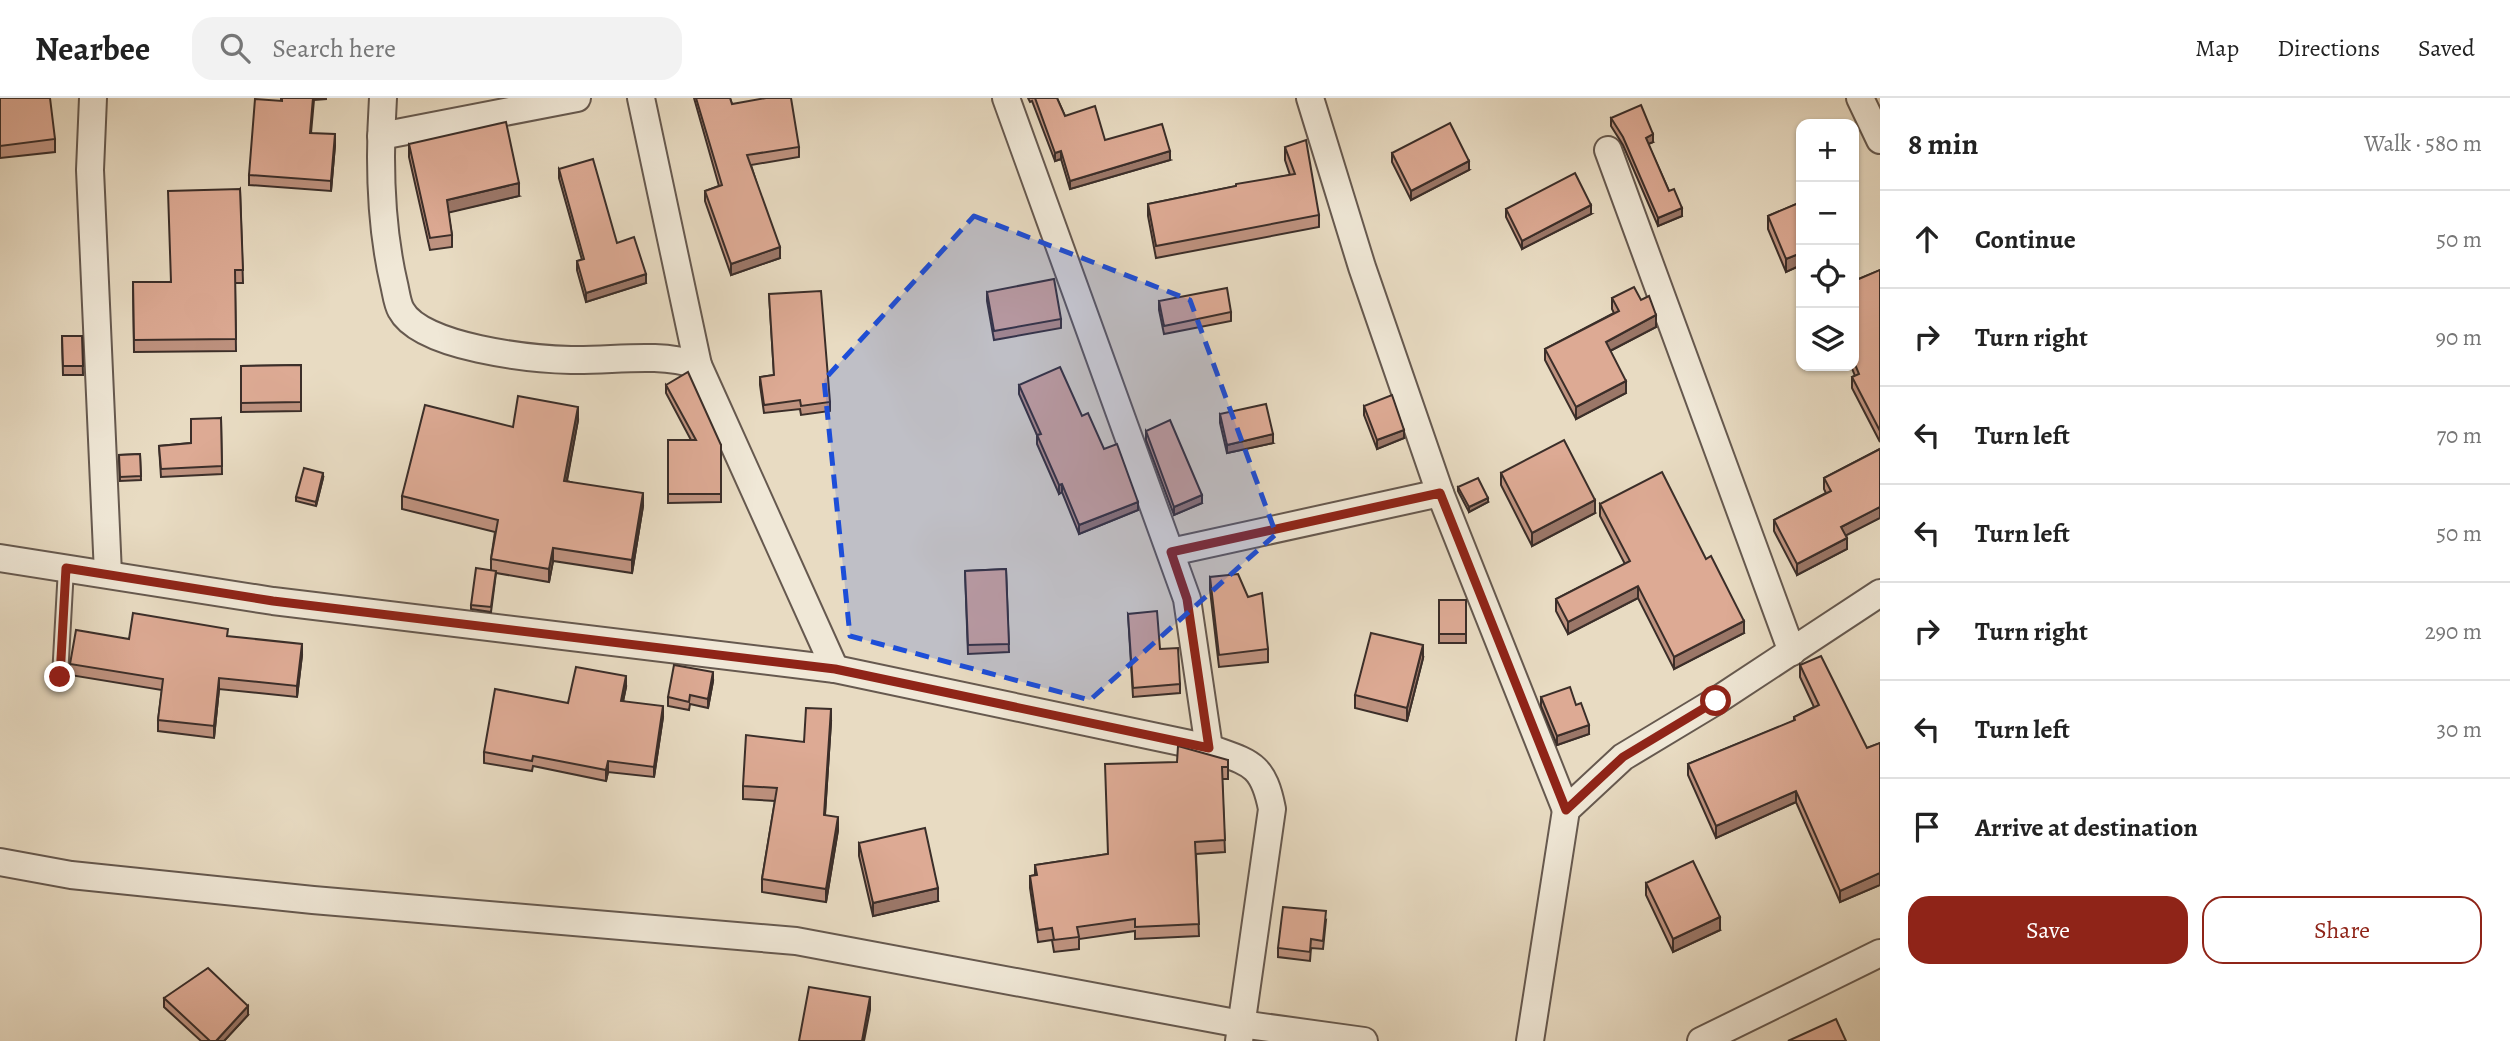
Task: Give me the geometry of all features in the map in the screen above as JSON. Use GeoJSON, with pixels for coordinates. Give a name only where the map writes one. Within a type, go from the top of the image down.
{"type":"FeatureCollection","features":[{"type":"Feature","properties":{"kind":"street"},"geometry":{"type":"LineString","coordinates":[[93,98],[90,170],[108,573]]}},
{"type":"Feature","properties":{"kind":"street"},"geometry":{"type":"LineString","coordinates":[[383,98],[381,136],[388,260],[401,310],[414,325],[434,335],[498,353],[571,360],[664,358],[698,365]]}},
{"type":"Feature","properties":{"kind":"street"},"geometry":{"type":"LineString","coordinates":[[381,136],[578,98]]}},
{"type":"Feature","properties":{"kind":"street"},"geometry":{"type":"LineString","coordinates":[[641,98],[698,365],[835,669]]}},
{"type":"Feature","properties":{"kind":"street"},"geometry":{"type":"LineString","coordinates":[[1006,98],[1187,599],[1209,748]]}},
{"type":"Feature","properties":{"kind":"street"},"geometry":{"type":"LineString","coordinates":[[1310,98],[1362,267],[1440,493],[1566,810],[1530,1041]]}},
{"type":"Feature","properties":{"kind":"street"},"geometry":{"type":"LineString","coordinates":[[1860,98],[1880,139]]}},
{"type":"Feature","properties":{"kind":"street"},"geometry":{"type":"LineString","coordinates":[[1608,150],[1792,652]]}},
{"type":"Feature","properties":{"kind":"street"},"geometry":{"type":"LineString","coordinates":[[1171,552],[1440,493]]}},
{"type":"Feature","properties":{"kind":"street"},"geometry":{"type":"LineString","coordinates":[[0,558],[273,601],[835,669],[1209,748],[1251,763],[1267,785],[1272,809],[1240,1032]]}},
{"type":"Feature","properties":{"kind":"street"},"geometry":{"type":"LineString","coordinates":[[1566,810],[1623,757],[1792,652],[1880,593]]}},
{"type":"Feature","properties":{"kind":"street"},"geometry":{"type":"LineString","coordinates":[[0,862],[71,875],[286,897],[796,941],[1240,1032],[1364,1041]]}},
{"type":"Feature","properties":{"kind":"street"},"geometry":{"type":"LineString","coordinates":[[1701,1041],[1880,953]]}},
{"type":"Feature","properties":{"kind":"lane"},"geometry":{"type":"LineString","coordinates":[[60,677],[66,568]]}},
{"type":"Feature","properties":{"kind":"highlighted area"},"geometry":{"type":"Polygon","coordinates":[[[974,216],[1190,300],[1276,534],[1090,700],[850,636],[824,380],[974,216]]]}},
{"type":"Feature","properties":{"kind":"building"},"geometry":{"type":"Polygon","coordinates":[[[0,98],[50,98],[55,139],[0,146],[0,98]]]}},
{"type":"Feature","properties":{"kind":"building"},"geometry":{"type":"Polygon","coordinates":[[[282,98],[313,98],[310,133],[335,134],[331,181],[249,175],[255,99],[282,101],[282,98]]]}},
{"type":"Feature","properties":{"kind":"building"},"geometry":{"type":"Polygon","coordinates":[[[696,98],[730,98],[732,104],[766,98],[791,98],[799,147],[747,155],[780,247],[731,264],[705,191],[722,185],[696,98]]]}},
{"type":"Feature","properties":{"kind":"building"},"geometry":{"type":"Polygon","coordinates":[[[1035,98],[1057,98],[1065,116],[1095,106],[1105,140],[1162,124],[1170,151],[1070,181],[1061,151],[1055,153],[1035,98]]]}},
{"type":"Feature","properties":{"kind":"building"},"geometry":{"type":"Polygon","coordinates":[[[1641,105],[1653,134],[1646,138],[1669,191],[1674,189],[1682,208],[1658,218],[1623,137],[1611,118],[1641,105]]]}},
{"type":"Feature","properties":{"kind":"building"},"geometry":{"type":"Polygon","coordinates":[[[506,122],[519,183],[447,200],[452,235],[430,238],[409,144],[506,122]]]}},
{"type":"Feature","properties":{"kind":"building"},"geometry":{"type":"Polygon","coordinates":[[[1450,123],[1469,161],[1411,191],[1392,153],[1450,123]]]}},
{"type":"Feature","properties":{"kind":"building"},"geometry":{"type":"Polygon","coordinates":[[[1306,140],[1319,215],[1156,246],[1148,204],[1295,174],[1285,147],[1306,140]]]}},
{"type":"Feature","properties":{"kind":"building"},"geometry":{"type":"Polygon","coordinates":[[[593,159],[617,243],[634,237],[646,274],[586,293],[577,261],[584,259],[559,169],[593,159]]]}},
{"type":"Feature","properties":{"kind":"building"},"geometry":{"type":"Polygon","coordinates":[[[1575,173],[1591,205],[1522,241],[1506,209],[1575,173]]]}},
{"type":"Feature","properties":{"kind":"building"},"geometry":{"type":"Polygon","coordinates":[[[240,189],[243,270],[235,270],[236,339],[134,340],[133,282],[171,282],[168,191],[240,189]]]}},
{"type":"Feature","properties":{"kind":"building"},"geometry":{"type":"Polygon","coordinates":[[[1796,204],[1796,255],[1786,259],[1768,216],[1796,204]]]}},
{"type":"Feature","properties":{"kind":"building"},"geometry":{"type":"Polygon","coordinates":[[[1880,270],[1880,431],[1852,377],[1859,374],[1859,279],[1880,270]]]}},
{"type":"Feature","properties":{"kind":"building"},"geometry":{"type":"Polygon","coordinates":[[[1054,279],[1061,319],[994,331],[987,292],[1054,279]]]}},
{"type":"Feature","properties":{"kind":"building"},"geometry":{"type":"Polygon","coordinates":[[[1634,287],[1641,300],[1649,296],[1656,315],[1606,342],[1626,381],[1576,407],[1545,349],[1619,311],[1612,298],[1634,287]]]}},
{"type":"Feature","properties":{"kind":"building"},"geometry":{"type":"Polygon","coordinates":[[[1227,288],[1231,312],[1164,326],[1159,301],[1227,288]]]}},
{"type":"Feature","properties":{"kind":"building"},"geometry":{"type":"Polygon","coordinates":[[[821,291],[830,402],[801,406],[800,400],[764,405],[760,377],[774,375],[769,294],[821,291]]]}},
{"type":"Feature","properties":{"kind":"building"},"geometry":{"type":"Polygon","coordinates":[[[62,336],[82,336],[83,366],[63,366],[62,336]]]}},
{"type":"Feature","properties":{"kind":"building"},"geometry":{"type":"Polygon","coordinates":[[[301,365],[301,402],[241,403],[241,366],[301,365]]]}},
{"type":"Feature","properties":{"kind":"building"},"geometry":{"type":"Polygon","coordinates":[[[1060,367],[1082,416],[1088,413],[1104,449],[1117,444],[1138,502],[1079,525],[1037,435],[1041,434],[1019,385],[1060,367]]]}},
{"type":"Feature","properties":{"kind":"building"},"geometry":{"type":"Polygon","coordinates":[[[688,372],[721,445],[721,494],[668,494],[668,440],[696,440],[666,385],[688,372]]]}},
{"type":"Feature","properties":{"kind":"building"},"geometry":{"type":"Polygon","coordinates":[[[1392,395],[1404,430],[1377,440],[1364,406],[1392,395]]]}},
{"type":"Feature","properties":{"kind":"building"},"geometry":{"type":"Polygon","coordinates":[[[518,396],[578,407],[564,481],[643,493],[632,560],[553,548],[549,569],[491,559],[498,520],[402,496],[425,405],[513,427],[518,396]]]}},
{"type":"Feature","properties":{"kind":"building"},"geometry":{"type":"Polygon","coordinates":[[[1266,404],[1273,434],[1227,445],[1220,414],[1266,404]]]}},
{"type":"Feature","properties":{"kind":"building"},"geometry":{"type":"Polygon","coordinates":[[[221,418],[222,466],[161,469],[159,446],[191,443],[191,419],[221,418]]]}},
{"type":"Feature","properties":{"kind":"building"},"geometry":{"type":"Polygon","coordinates":[[[1170,420],[1202,495],[1174,507],[1146,431],[1170,420]]]}},
{"type":"Feature","properties":{"kind":"building"},"geometry":{"type":"Polygon","coordinates":[[[1564,440],[1595,500],[1532,533],[1501,473],[1564,440]]]}},
{"type":"Feature","properties":{"kind":"building"},"geometry":{"type":"Polygon","coordinates":[[[1880,449],[1880,507],[1841,527],[1847,538],[1797,564],[1774,520],[1831,491],[1824,478],[1880,449]]]}},
{"type":"Feature","properties":{"kind":"building"},"geometry":{"type":"Polygon","coordinates":[[[140,454],[141,476],[120,477],[119,455],[140,454]]]}},
{"type":"Feature","properties":{"kind":"building"},"geometry":{"type":"Polygon","coordinates":[[[304,468],[323,473],[316,502],[296,497],[304,468]]]}},
{"type":"Feature","properties":{"kind":"building"},"geometry":{"type":"Polygon","coordinates":[[[1662,472],[1706,559],[1711,556],[1744,621],[1674,657],[1638,586],[1568,622],[1556,599],[1630,561],[1600,504],[1662,472]]]}},
{"type":"Feature","properties":{"kind":"building"},"geometry":{"type":"Polygon","coordinates":[[[1478,478],[1488,498],[1469,507],[1458,487],[1478,478]]]}},
{"type":"Feature","properties":{"kind":"building"},"geometry":{"type":"Polygon","coordinates":[[[476,568],[496,571],[491,607],[471,605],[476,568]]]}},
{"type":"Feature","properties":{"kind":"building"},"geometry":{"type":"Polygon","coordinates":[[[1006,569],[1009,644],[968,645],[965,571],[1006,569]]]}},
{"type":"Feature","properties":{"kind":"building"},"geometry":{"type":"Polygon","coordinates":[[[1238,574],[1248,597],[1262,593],[1268,649],[1219,655],[1210,577],[1238,574]]]}},
{"type":"Feature","properties":{"kind":"building"},"geometry":{"type":"Polygon","coordinates":[[[1439,600],[1466,600],[1466,634],[1439,634],[1439,600]]]}},
{"type":"Feature","properties":{"kind":"building"},"geometry":{"type":"Polygon","coordinates":[[[1157,611],[1160,649],[1178,648],[1180,684],[1133,688],[1128,614],[1157,611]]]}},
{"type":"Feature","properties":{"kind":"building"},"geometry":{"type":"Polygon","coordinates":[[[133,613],[228,629],[227,636],[302,644],[297,686],[219,678],[214,726],[158,720],[163,679],[70,664],[76,630],[129,639],[133,613]]]}},
{"type":"Feature","properties":{"kind":"building"},"geometry":{"type":"Polygon","coordinates":[[[1371,633],[1423,645],[1407,708],[1355,695],[1371,633]]]}},
{"type":"Feature","properties":{"kind":"building"},"geometry":{"type":"Polygon","coordinates":[[[1821,656],[1867,748],[1880,743],[1880,873],[1840,891],[1796,791],[1716,826],[1688,764],[1795,720],[1794,717],[1819,705],[1800,665],[1821,656]]]}},
{"type":"Feature","properties":{"kind":"building"},"geometry":{"type":"Polygon","coordinates":[[[674,665],[713,672],[708,699],[690,695],[689,702],[668,697],[674,665]]]}},
{"type":"Feature","properties":{"kind":"building"},"geometry":{"type":"Polygon","coordinates":[[[576,667],[626,676],[621,701],[663,706],[654,767],[608,761],[606,770],[533,756],[532,761],[484,752],[495,689],[568,703],[576,667]]]}},
{"type":"Feature","properties":{"kind":"building"},"geometry":{"type":"Polygon","coordinates":[[[1570,687],[1576,705],[1581,703],[1589,725],[1557,736],[1541,697],[1570,687]]]}},
{"type":"Feature","properties":{"kind":"building"},"geometry":{"type":"Polygon","coordinates":[[[806,708],[831,709],[824,815],[838,817],[826,889],[762,879],[777,788],[743,786],[746,735],[804,742],[806,708]]]}},
{"type":"Feature","properties":{"kind":"building"},"geometry":{"type":"Polygon","coordinates":[[[1178,746],[1228,760],[1228,767],[1222,767],[1225,840],[1195,842],[1199,924],[1135,927],[1135,919],[1077,927],[1079,937],[1054,940],[1052,928],[1038,930],[1030,876],[1037,875],[1035,865],[1108,854],[1105,764],[1177,762],[1178,746]]]}},
{"type":"Feature","properties":{"kind":"building"},"geometry":{"type":"Polygon","coordinates":[[[925,828],[938,888],[873,903],[859,843],[925,828]]]}},
{"type":"Feature","properties":{"kind":"building"},"geometry":{"type":"Polygon","coordinates":[[[1693,861],[1720,917],[1673,939],[1646,883],[1693,861]]]}},
{"type":"Feature","properties":{"kind":"building"},"geometry":{"type":"Polygon","coordinates":[[[1283,907],[1326,911],[1323,941],[1311,939],[1310,952],[1278,948],[1283,907]]]}},
{"type":"Feature","properties":{"kind":"building"},"geometry":{"type":"Polygon","coordinates":[[[208,968],[248,1006],[216,1041],[210,1041],[164,998],[208,968]]]}},
{"type":"Feature","properties":{"kind":"building"},"geometry":{"type":"Polygon","coordinates":[[[809,987],[870,997],[862,1041],[799,1041],[809,987]]]}},
{"type":"Feature","properties":{"kind":"building"},"geometry":{"type":"Polygon","coordinates":[[[1836,1019],[1846,1041],[1788,1041],[1836,1019]]]}},
{"type":"Feature","properties":{"kind":"route"},"geometry":{"type":"LineString","coordinates":[[60,677],[66,568],[273,601],[835,669],[1209,748],[1187,599],[1171,552],[1440,493],[1566,810],[1623,757],[1716,701]]}}]}
